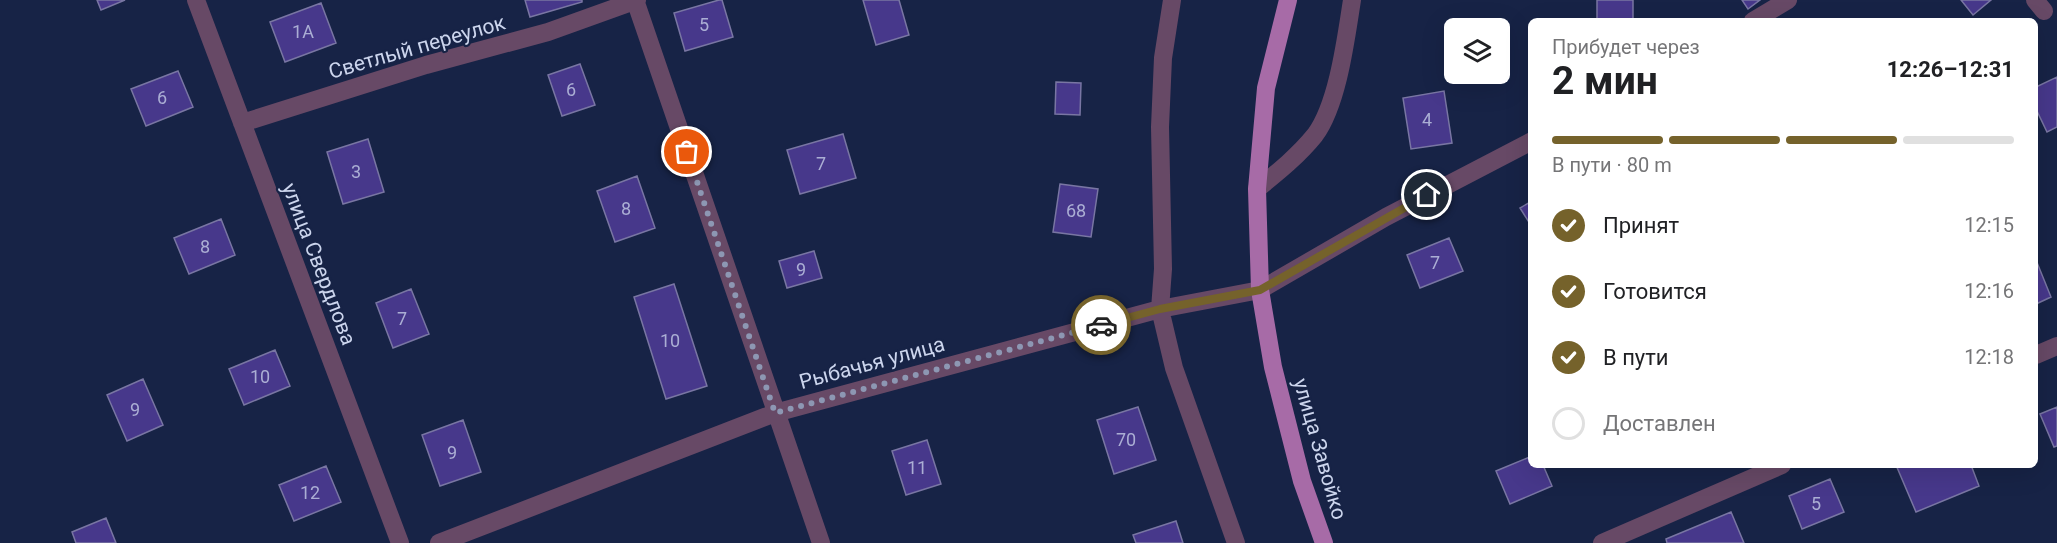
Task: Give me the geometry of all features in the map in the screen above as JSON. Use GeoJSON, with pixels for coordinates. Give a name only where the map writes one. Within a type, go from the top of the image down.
{"type":"FeatureCollection","features":[{"type":"Feature","properties":{"kind":"main road"},"geometry":{"type":"LineString","coordinates":[[1257,189],[1266,88],[1288,0]]}},
{"type":"Feature","properties":{"kind":"main road","name":"улица Завойко"},"geometry":{"type":"LineString","coordinates":[[1257,189],[1260,290],[1273,367],[1302,481],[1324,543]]}},
{"type":"Feature","properties":{"kind":"street","name":"улица Свердлова"},"geometry":{"type":"LineString","coordinates":[[196,0],[400,543]]}},
{"type":"Feature","properties":{"kind":"street","name":"Светлый переулок"},"geometry":{"type":"LineString","coordinates":[[242,123],[426,65],[548,32],[636,0]]}},
{"type":"Feature","properties":{"kind":"street"},"geometry":{"type":"LineString","coordinates":[[636,0],[821,543]]}},
{"type":"Feature","properties":{"kind":"street"},"geometry":{"type":"LineString","coordinates":[[1172,0],[1163,58],[1160,127],[1163,269],[1160,309],[1174,368],[1236,543]]}},
{"type":"Feature","properties":{"kind":"street"},"geometry":{"type":"LineString","coordinates":[[1257,189],[1287,165],[1316,133],[1334,89],[1346,42],[1352,0]]}},
{"type":"Feature","properties":{"kind":"street"},"geometry":{"type":"LineString","coordinates":[[1759,18],[1788,0]]}},
{"type":"Feature","properties":{"kind":"street","name":"Рыбачья улица"},"geometry":{"type":"LineString","coordinates":[[439,543],[775,413],[1160,309],[1260,290],[1386,217],[1528,143]]}},
{"type":"Feature","properties":{"kind":"street"},"geometry":{"type":"LineString","coordinates":[[2038,355],[2057,346]]}},
{"type":"Feature","properties":{"kind":"street"},"geometry":{"type":"LineString","coordinates":[[1602,543],[1775,468]]}},
{"type":"Feature","properties":{"kind":"building"},"geometry":{"type":"Polygon","coordinates":[[[97,0],[125,0],[101,10],[97,0]]]}},
{"type":"Feature","properties":{"kind":"building"},"geometry":{"type":"Polygon","coordinates":[[[525,0],[582,0],[582,2],[530,17],[525,0]]]}},
{"type":"Feature","properties":{"kind":"building"},"geometry":{"type":"Polygon","coordinates":[[[722,0],[733,37],[685,51],[674,13],[722,0]]]}},
{"type":"Feature","properties":{"kind":"building"},"geometry":{"type":"Polygon","coordinates":[[[863,0],[899,0],[909,35],[876,45],[863,0]]]}},
{"type":"Feature","properties":{"kind":"building"},"geometry":{"type":"Polygon","coordinates":[[[1597,0],[1633,0],[1633,18],[1597,18],[1597,0]]]}},
{"type":"Feature","properties":{"kind":"building"},"geometry":{"type":"Polygon","coordinates":[[[1742,0],[1760,0],[1748,9],[1742,0]]]}},
{"type":"Feature","properties":{"kind":"building"},"geometry":{"type":"Polygon","coordinates":[[[1961,0],[1991,0],[1973,15],[1961,0]]]}},
{"type":"Feature","properties":{"kind":"building"},"geometry":{"type":"Polygon","coordinates":[[[321,3],[336,43],[285,62],[270,22],[321,3]]]}},
{"type":"Feature","properties":{"kind":"building"},"geometry":{"type":"Polygon","coordinates":[[[580,64],[595,105],[562,116],[548,75],[580,64]]]}},
{"type":"Feature","properties":{"kind":"building"},"geometry":{"type":"Polygon","coordinates":[[[178,71],[193,107],[146,126],[131,89],[178,71]]]}},
{"type":"Feature","properties":{"kind":"building"},"geometry":{"type":"Polygon","coordinates":[[[2057,77],[2057,127],[2047,132],[2038,113],[2038,86],[2057,77]]]}},
{"type":"Feature","properties":{"kind":"building"},"geometry":{"type":"Polygon","coordinates":[[[1056,82],[1081,83],[1080,115],[1055,114],[1056,82]]]}},
{"type":"Feature","properties":{"kind":"building"},"geometry":{"type":"Polygon","coordinates":[[[1444,91],[1452,143],[1411,149],[1403,98],[1444,91]]]}},
{"type":"Feature","properties":{"kind":"building"},"geometry":{"type":"Polygon","coordinates":[[[843,134],[856,178],[800,194],[787,150],[843,134]]]}},
{"type":"Feature","properties":{"kind":"building"},"geometry":{"type":"Polygon","coordinates":[[[368,139],[384,192],[343,204],[327,152],[368,139]]]}},
{"type":"Feature","properties":{"kind":"building"},"geometry":{"type":"Polygon","coordinates":[[[637,176],[655,228],[615,242],[597,191],[637,176]]]}},
{"type":"Feature","properties":{"kind":"building"},"geometry":{"type":"Polygon","coordinates":[[[1060,184],[1098,189],[1091,237],[1053,232],[1060,184]]]}},
{"type":"Feature","properties":{"kind":"building"},"geometry":{"type":"Polygon","coordinates":[[[1528,203],[1528,221],[1520,208],[1528,203]]]}},
{"type":"Feature","properties":{"kind":"building"},"geometry":{"type":"Polygon","coordinates":[[[221,219],[235,255],[189,274],[174,238],[221,219]]]}},
{"type":"Feature","properties":{"kind":"building"},"geometry":{"type":"Polygon","coordinates":[[[1449,238],[1463,271],[1420,288],[1407,255],[1449,238]]]}},
{"type":"Feature","properties":{"kind":"building"},"geometry":{"type":"Polygon","coordinates":[[[814,251],[822,278],[787,288],[779,261],[814,251]]]}},
{"type":"Feature","properties":{"kind":"building"},"geometry":{"type":"Polygon","coordinates":[[[2038,265],[2051,297],[2038,303],[2038,265]]]}},
{"type":"Feature","properties":{"kind":"building"},"geometry":{"type":"Polygon","coordinates":[[[674,284],[707,386],[666,399],[634,297],[674,284]]]}},
{"type":"Feature","properties":{"kind":"building"},"geometry":{"type":"Polygon","coordinates":[[[411,289],[429,334],[393,348],[376,303],[411,289]]]}},
{"type":"Feature","properties":{"kind":"building"},"geometry":{"type":"Polygon","coordinates":[[[275,350],[290,386],[244,405],[229,369],[275,350]]]}},
{"type":"Feature","properties":{"kind":"building"},"geometry":{"type":"Polygon","coordinates":[[[143,379],[163,425],[127,441],[107,395],[143,379]]]}},
{"type":"Feature","properties":{"kind":"building"},"geometry":{"type":"Polygon","coordinates":[[[1138,407],[1156,460],[1114,474],[1097,420],[1138,407]]]}},
{"type":"Feature","properties":{"kind":"building"},"geometry":{"type":"Polygon","coordinates":[[[2057,407],[2057,446],[2054,447],[2040,414],[2057,407]]]}},
{"type":"Feature","properties":{"kind":"building"},"geometry":{"type":"Polygon","coordinates":[[[463,420],[481,472],[440,486],[422,435],[463,420]]]}},
{"type":"Feature","properties":{"kind":"building"},"geometry":{"type":"Polygon","coordinates":[[[927,440],[941,484],[906,495],[892,451],[927,440]]]}},
{"type":"Feature","properties":{"kind":"building"},"geometry":{"type":"Polygon","coordinates":[[[1528,458],[1528,468],[1544,468],[1552,486],[1510,504],[1496,471],[1528,458]]]}},
{"type":"Feature","properties":{"kind":"building"},"geometry":{"type":"Polygon","coordinates":[[[326,466],[341,502],[294,521],[279,485],[326,466]]]}},
{"type":"Feature","properties":{"kind":"building"},"geometry":{"type":"Polygon","coordinates":[[[1897,468],[1972,468],[1979,486],[1916,512],[1897,468]]]}},
{"type":"Feature","properties":{"kind":"building"},"geometry":{"type":"Polygon","coordinates":[[[1830,479],[1844,512],[1802,529],[1789,496],[1830,479]]]}},
{"type":"Feature","properties":{"kind":"building"},"geometry":{"type":"Polygon","coordinates":[[[1731,512],[1744,543],[1667,543],[1666,539],[1731,512]]]}},
{"type":"Feature","properties":{"kind":"building"},"geometry":{"type":"Polygon","coordinates":[[[106,518],[116,543],[76,543],[72,532],[106,518]]]}},
{"type":"Feature","properties":{"kind":"building"},"geometry":{"type":"Polygon","coordinates":[[[1176,521],[1183,543],[1136,543],[1133,535],[1176,521]]]}},
{"type":"Feature","properties":{"kind":"way so far"},"geometry":{"type":"LineString","coordinates":[[687,152],[775,413],[1101,325]]}},
{"type":"Feature","properties":{"kind":"route"},"geometry":{"type":"LineString","coordinates":[[1101,325],[1160,309],[1260,290],[1427,195]]}}]}
